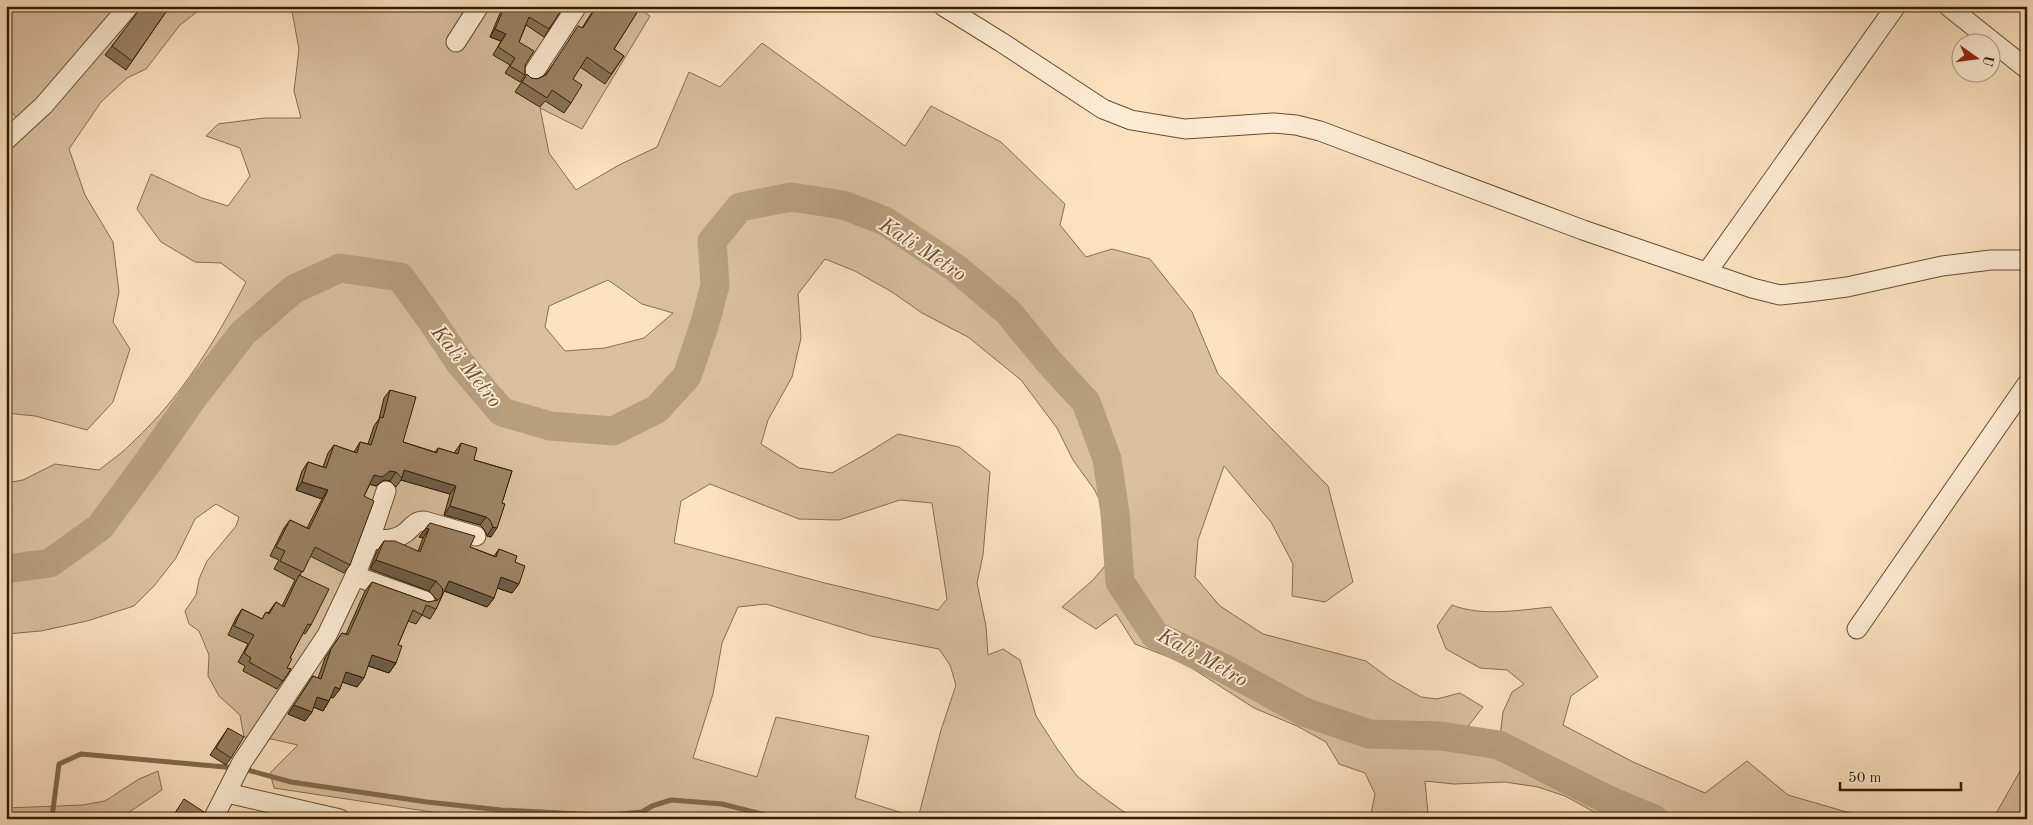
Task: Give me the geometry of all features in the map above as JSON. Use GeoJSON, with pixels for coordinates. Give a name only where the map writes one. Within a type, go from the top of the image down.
{"type":"FeatureCollection","features":[{"type":"Feature","properties":{"kind":"street"},"geometry":{"type":"LineString","coordinates":[[6,140],[44,105],[129,6]]}},
{"type":"Feature","properties":{"kind":"street"},"geometry":{"type":"LineString","coordinates":[[456,42],[479,6]]}},
{"type":"Feature","properties":{"kind":"street"},"geometry":{"type":"LineString","coordinates":[[530,78],[577,6]]}},
{"type":"Feature","properties":{"kind":"street"},"geometry":{"type":"LineString","coordinates":[[943,6],[1103,109],[1131,120],[1185,129],[1274,123],[1296,125],[1320,131],[1584,230],[1752,288],[1780,295],[1847,288],[1942,266],[1991,260],[2027,260]]}},
{"type":"Feature","properties":{"kind":"street"},"geometry":{"type":"LineString","coordinates":[[1707,272],[1896,6]]}},
{"type":"Feature","properties":{"kind":"street"},"geometry":{"type":"LineString","coordinates":[[1948,6],[2027,69]]}},
{"type":"Feature","properties":{"kind":"street"},"geometry":{"type":"LineString","coordinates":[[1857,629],[2027,384]]}},
{"type":"Feature","properties":{"kind":"street"},"geometry":{"type":"LineString","coordinates":[[213,819],[234,777],[327,635],[355,576],[386,491]]}},
{"type":"Feature","properties":{"kind":"street"},"geometry":{"type":"LineString","coordinates":[[370,539],[385,540],[398,537],[418,521],[424,521],[476,536]]}},
{"type":"Feature","properties":{"kind":"street"},"geometry":{"type":"LineString","coordinates":[[355,576],[425,600]]}},
{"type":"Feature","properties":{"kind":"street"},"geometry":{"type":"LineString","coordinates":[[234,777],[340,819]]}},
{"type":"Feature","properties":{"kind":"shaded area"},"geometry":{"type":"Polygon","coordinates":[[[6,6],[234,6],[224,10],[198,11],[180,25],[146,69],[127,78],[101,102],[69,149],[85,195],[113,242],[119,292],[113,322],[130,349],[113,402],[87,430],[35,416],[6,413],[6,140],[22,127],[6,103],[6,6]]]}},
{"type":"Feature","properties":{"kind":"shaded area"},"geometry":{"type":"Polygon","coordinates":[[[291,6],[636,6],[650,16],[582,129],[540,108],[549,153],[576,190],[619,165],[657,147],[689,72],[720,87],[762,43],[905,146],[931,106],[1001,142],[1065,204],[1060,225],[1086,257],[1112,249],[1150,259],[1192,312],[1218,374],[1328,486],[1353,582],[1325,602],[1292,596],[1293,564],[1271,522],[1224,466],[1198,540],[1195,577],[1220,606],[1263,634],[1366,661],[1390,679],[1421,697],[1437,699],[1460,693],[1483,707],[1459,738],[1499,745],[1503,712],[1512,692],[1524,684],[1507,670],[1480,668],[1446,649],[1437,626],[1452,605],[1464,609],[1488,612],[1551,607],[1598,677],[1571,696],[1563,725],[1633,762],[1705,793],[1747,761],[1788,795],[1871,819],[1607,819],[1565,796],[1538,787],[1505,782],[1454,784],[1425,781],[1428,813],[1405,819],[1370,819],[1375,794],[1365,773],[1339,764],[1326,742],[1297,726],[1254,708],[1184,663],[1135,644],[1116,614],[1096,629],[1062,607],[1093,580],[1111,559],[1114,528],[1094,489],[1073,460],[1057,428],[1021,380],[968,337],[922,313],[892,292],[855,271],[825,259],[798,294],[801,338],[792,377],[768,420],[761,444],[799,468],[832,473],[898,434],[959,447],[990,472],[983,555],[977,583],[986,626],[988,655],[1003,649],[1020,660],[1036,716],[1058,750],[1077,776],[1134,819],[433,819],[432,812],[274,788],[270,773],[298,745],[271,739],[244,737],[240,715],[219,696],[208,676],[209,655],[199,631],[189,624],[185,611],[196,595],[199,579],[207,561],[236,526],[239,517],[216,504],[195,519],[176,558],[154,586],[134,606],[87,621],[41,631],[6,634],[6,483],[23,480],[55,464],[99,470],[126,449],[151,424],[168,405],[197,366],[223,325],[246,282],[221,263],[195,262],[161,242],[137,209],[151,174],[202,198],[228,206],[250,176],[240,148],[206,136],[218,124],[264,118],[301,118],[294,91],[299,49],[291,6]],[[608,280],[549,306],[545,327],[565,351],[605,348],[644,338],[673,313],[642,304],[608,280]],[[710,484],[681,501],[674,543],[825,583],[938,610],[947,599],[932,503],[900,500],[839,520],[799,519],[710,484]],[[766,604],[738,607],[722,643],[713,694],[693,758],[757,777],[776,717],[869,736],[855,798],[918,818],[941,730],[956,685],[950,665],[939,649],[871,636],[766,604]]]}},
{"type":"Feature","properties":{"kind":"shaded area"},"geometry":{"type":"Polygon","coordinates":[[[158,771],[162,790],[128,813],[109,819],[6,819],[6,808],[83,805],[105,801],[139,779],[158,771]]]}},
{"type":"Feature","properties":{"kind":"shaded area"},"geometry":{"type":"Polygon","coordinates":[[[2020,771],[2027,774],[2027,819],[1993,819],[2020,771]]]}},
{"type":"Feature","properties":{"kind":"building"},"geometry":{"type":"Polygon","coordinates":[[[142,6],[170,6],[132,61],[112,46],[142,6]]]}},
{"type":"Feature","properties":{"kind":"building"},"geometry":{"type":"Polygon","coordinates":[[[505,6],[564,6],[549,29],[529,17],[519,42],[534,51],[525,65],[525,75],[510,66],[515,58],[498,47],[506,34],[495,29],[505,6]]]}},
{"type":"Feature","properties":{"kind":"building"},"geometry":{"type":"Polygon","coordinates":[[[597,6],[641,6],[614,49],[624,56],[611,74],[587,57],[573,79],[582,85],[571,103],[552,90],[547,98],[522,82],[527,74],[531,78],[537,79],[546,75],[578,26],[583,28],[597,6]]]}},
{"type":"Feature","properties":{"kind":"building"},"geometry":{"type":"Polygon","coordinates":[[[390,390],[416,397],[403,442],[437,453],[438,448],[458,454],[461,443],[477,448],[474,460],[512,471],[502,503],[505,504],[497,528],[493,527],[490,520],[486,517],[450,506],[456,486],[404,470],[402,478],[396,472],[390,471],[382,477],[374,475],[364,496],[374,501],[350,565],[315,547],[303,572],[280,561],[285,551],[276,547],[290,520],[309,529],[328,490],[302,482],[308,462],[326,468],[334,445],[357,453],[360,442],[371,445],[380,417],[383,418],[390,390]]]}},
{"type":"Feature","properties":{"kind":"building"},"geometry":{"type":"Polygon","coordinates":[[[430,523],[475,536],[470,547],[496,557],[499,549],[517,556],[515,562],[525,566],[519,584],[501,577],[494,598],[449,581],[436,609],[426,605],[422,615],[413,610],[398,645],[402,646],[396,663],[372,655],[364,678],[346,672],[340,689],[335,687],[329,701],[317,697],[312,712],[294,705],[313,676],[321,679],[331,649],[342,633],[348,635],[372,582],[428,602],[438,600],[442,596],[443,589],[436,581],[376,560],[384,541],[395,541],[420,552],[429,529],[426,528],[430,523]]]}},
{"type":"Feature","properties":{"kind":"building"},"geometry":{"type":"Polygon","coordinates":[[[299,575],[329,589],[311,625],[308,624],[290,658],[292,659],[287,668],[291,669],[283,681],[249,662],[251,658],[244,653],[254,635],[234,626],[242,609],[262,619],[266,612],[269,614],[276,602],[284,607],[299,575]]]}},
{"type":"Feature","properties":{"kind":"building"},"geometry":{"type":"Polygon","coordinates":[[[228,728],[244,737],[231,758],[216,748],[228,728]]]}},
{"type":"Feature","properties":{"kind":"building"},"geometry":{"type":"Polygon","coordinates":[[[184,799],[204,812],[200,819],[171,819],[184,799]]]}},
{"type":"Feature","properties":{"kind":"waterway","name":"Kali Metro"},"geometry":{"type":"LineString","coordinates":[[6,569],[50,563],[100,527],[195,395],[243,333],[294,289],[340,268],[400,277],[460,363],[502,412],[550,426],[613,431],[657,409],[687,376],[705,323],[715,285],[712,241],[740,207],[791,197],[843,205],[885,221],[957,269],[1008,312],[1050,363],[1086,402],[1107,459],[1115,513],[1120,582],[1155,635],[1223,668],[1304,712],[1369,734],[1441,736],[1499,745],[1604,798],[1654,819]]}},
{"type":"Feature","properties":{"kind":"waterway"},"geometry":{"type":"LineString","coordinates":[[6,819],[52,817],[59,764],[81,754],[236,768]]}},
{"type":"Feature","properties":{"kind":"waterway"},"geometry":{"type":"LineString","coordinates":[[244,769],[291,782],[427,802],[501,810],[599,815],[620,814],[642,812],[652,806],[671,800],[722,804],[782,819]]}}]}
